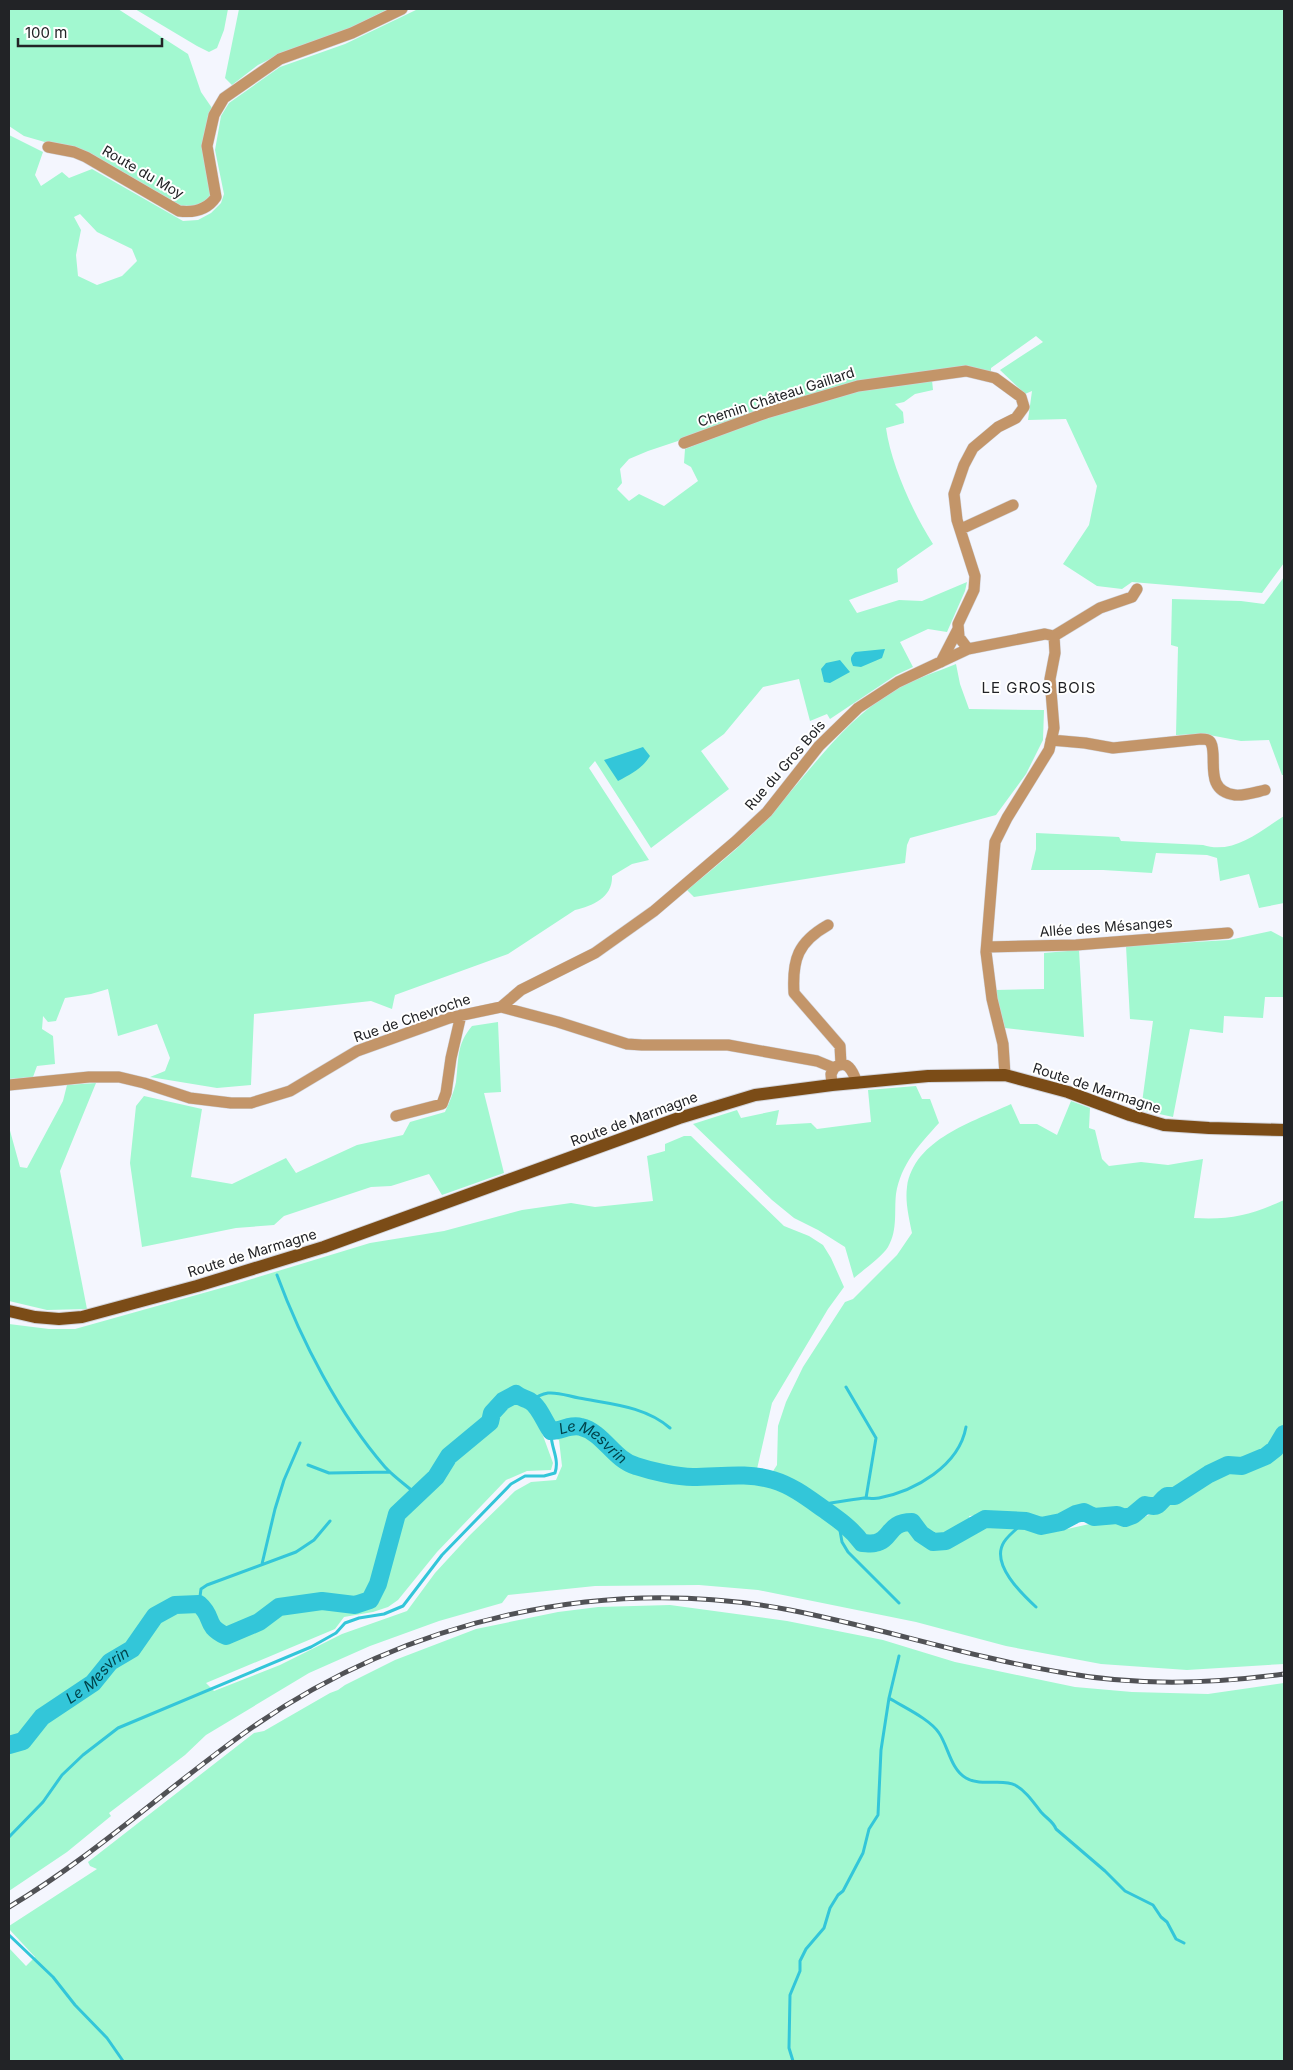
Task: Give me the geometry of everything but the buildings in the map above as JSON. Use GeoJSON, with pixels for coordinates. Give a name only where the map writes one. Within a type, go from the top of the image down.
{"type":"FeatureCollection","features":[{"type":"Feature","properties":{"kind":"main road","name":"Route de Marmagne"},"geometry":{"type":"LineString","coordinates":[[9,1311],[59,1319],[82,1317],[188,1289],[324,1247],[707,1108],[755,1095],[832,1085],[928,1076],[1005,1076],[1068,1092],[1130,1115],[1164,1125],[1284,1130]]}},
{"type":"Feature","properties":{"kind":"street","name":"Route du Moy"},"geometry":{"type":"LineString","coordinates":[[48,147],[74,152],[86,157],[179,211],[195,212],[207,207],[216,196],[208,146],[214,115],[224,98],[280,59],[352,33],[402,9]]}},
{"type":"Feature","properties":{"kind":"street","name":"Chemin Château Gaillard"},"geometry":{"type":"LineString","coordinates":[[684,443],[766,413],[858,386],[966,371],[995,378],[1021,397],[1024,407],[1016,418],[998,427],[973,448],[964,465],[954,494],[954,508],[975,576],[974,590],[941,662]]}},
{"type":"Feature","properties":{"kind":"street"},"geometry":{"type":"LineString","coordinates":[[961,529],[1013,505]]}},
{"type":"Feature","properties":{"kind":"street"},"geometry":{"type":"LineString","coordinates":[[1005,1076],[1003,1044],[992,999],[986,948],[995,842],[1007,818],[1049,750],[1054,728],[1050,679],[1055,653],[1054,636],[1100,608],[1132,597],[1137,589]]}},
{"type":"Feature","properties":{"kind":"street"},"geometry":{"type":"LineString","coordinates":[[958,628],[959,637],[968,649]]}},
{"type":"Feature","properties":{"kind":"street","name":"Rue du Gros Bois"},"geometry":{"type":"LineString","coordinates":[[501,1007],[521,990],[594,953],[654,911],[767,812],[819,746],[858,708],[898,682],[968,649],[1045,634],[1054,636]]}},
{"type":"Feature","properties":{"kind":"street"},"geometry":{"type":"LineString","coordinates":[[1051,740],[1113,748],[1201,738],[1208,739],[1212,744],[1214,777],[1224,790],[1234,795],[1265,790]]}},
{"type":"Feature","properties":{"kind":"street"},"geometry":{"type":"LineString","coordinates":[[828,925],[813,934],[801,947],[795,960],[794,993],[840,1046],[837,1066],[831,1074],[832,1085]]}},
{"type":"Feature","properties":{"kind":"street","name":"Allée des Mésanges"},"geometry":{"type":"LineString","coordinates":[[986,948],[1076,945],[1228,934]]}},
{"type":"Feature","properties":{"kind":"street","name":"Rue de Chevroche"},"geometry":{"type":"LineString","coordinates":[[9,1085],[89,1077],[119,1077],[190,1098],[252,1103],[290,1091],[357,1052],[461,1015],[501,1007],[558,1022],[627,1044],[728,1045],[837,1066]]}},
{"type":"Feature","properties":{"kind":"street"},"geometry":{"type":"LineString","coordinates":[[396,1116],[442,1104],[446,1093],[450,1058],[461,1015]]}},
{"type":"Feature","properties":{"kind":"street"},"geometry":{"type":"LineString","coordinates":[[837,1066],[847,1065],[852,1070],[857,1083]]}},
{"type":"Feature","properties":{"kind":"green space"},"geometry":{"type":"Polygon","coordinates":[[[9,9],[118,9],[188,54],[201,92],[212,108],[213,196],[206,204],[188,209],[55,145],[24,136],[9,126],[9,9]]]}},
{"type":"Feature","properties":{"kind":"green space"},"geometry":{"type":"Polygon","coordinates":[[[135,9],[228,9],[224,30],[217,48],[209,52],[135,9]]]}},
{"type":"Feature","properties":{"kind":"green space"},"geometry":{"type":"Polygon","coordinates":[[[239,9],[388,9],[341,33],[284,52],[258,65],[232,85],[225,78],[239,9]]]}},
{"type":"Feature","properties":{"kind":"green space"},"geometry":{"type":"Polygon","coordinates":[[[418,9],[1284,9],[1284,563],[1262,593],[1132,582],[1122,589],[1097,586],[1063,564],[1089,525],[1097,486],[1066,419],[1028,420],[1032,391],[1025,394],[1000,370],[1043,342],[1036,336],[991,368],[991,372],[858,381],[648,451],[629,459],[620,469],[622,483],[617,489],[629,501],[639,494],[664,506],[698,481],[691,467],[684,463],[685,449],[775,415],[837,396],[869,389],[932,380],[933,390],[915,394],[904,402],[895,404],[903,412],[904,423],[886,428],[893,457],[904,488],[933,544],[897,569],[898,582],[849,600],[857,613],[899,600],[922,601],[967,582],[947,632],[928,629],[900,642],[913,667],[896,675],[830,719],[827,714],[810,721],[799,679],[763,687],[724,734],[701,751],[729,789],[651,848],[595,761],[589,768],[649,860],[632,864],[612,876],[609,890],[601,899],[589,906],[575,910],[508,954],[395,995],[392,1009],[371,1001],[254,1014],[251,1085],[217,1088],[150,1077],[165,1071],[170,1058],[157,1024],[118,1036],[108,989],[65,998],[56,1021],[48,1022],[43,1016],[42,1029],[53,1036],[55,1064],[37,1066],[33,1077],[9,1079],[9,135],[43,152],[35,175],[41,186],[62,172],[69,178],[92,169],[183,221],[198,220],[211,213],[221,203],[224,194],[215,150],[221,116],[229,103],[280,67],[345,44],[418,9]],[[80,214],[74,217],[81,230],[76,255],[78,276],[97,285],[122,276],[137,261],[132,249],[97,232],[80,214]]]}},
{"type":"Feature","properties":{"kind":"green space"},"geometry":{"type":"Polygon","coordinates":[[[1284,577],[1284,775],[1282,775],[1269,740],[1241,741],[1204,734],[1176,735],[1178,647],[1171,645],[1172,599],[1241,601],[1264,604],[1284,577]]]}},
{"type":"Feature","properties":{"kind":"green space"},"geometry":{"type":"Polygon","coordinates":[[[956,664],[960,684],[969,709],[1044,710],[1043,740],[1026,774],[996,815],[910,838],[907,845],[905,863],[694,897],[687,890],[752,834],[844,730],[860,715],[896,689],[956,664]]]}},
{"type":"Feature","properties":{"kind":"green space"},"geometry":{"type":"Polygon","coordinates":[[[1284,816],[1284,903],[1259,908],[1249,874],[1220,881],[1217,858],[1207,855],[1156,853],[1152,873],[1103,870],[1031,870],[1036,849],[1036,833],[1119,837],[1121,841],[1225,847],[1246,840],[1284,816]]]}},
{"type":"Feature","properties":{"kind":"green space"},"geometry":{"type":"Polygon","coordinates":[[[1271,931],[1284,938],[1284,997],[1265,997],[1263,1018],[1224,1016],[1223,1033],[1190,1029],[1173,1117],[1141,1110],[1153,1021],[1130,1019],[1126,946],[1229,940],[1271,931]]]}},
{"type":"Feature","properties":{"kind":"green space"},"geometry":{"type":"Polygon","coordinates":[[[1079,950],[1084,1037],[1005,1028],[995,990],[1044,989],[1044,953],[1079,950]]]}},
{"type":"Feature","properties":{"kind":"green space"},"geometry":{"type":"Polygon","coordinates":[[[498,1022],[501,1092],[484,1093],[504,1173],[442,1195],[429,1174],[391,1186],[371,1187],[284,1216],[274,1225],[236,1228],[142,1247],[130,1163],[136,1106],[144,1096],[202,1109],[191,1177],[232,1184],[286,1158],[296,1173],[357,1145],[403,1135],[410,1122],[445,1112],[455,1086],[459,1053],[467,1033],[472,1026],[498,1022]]]}},
{"type":"Feature","properties":{"kind":"green space"},"geometry":{"type":"Polygon","coordinates":[[[96,1083],[60,1171],[87,1309],[47,1310],[9,1301],[9,1127],[20,1167],[27,1168],[63,1101],[67,1085],[96,1083]]]}},
{"type":"Feature","properties":{"kind":"green space"},"geometry":{"type":"Polygon","coordinates":[[[916,1086],[922,1099],[930,1099],[939,1123],[918,1147],[902,1173],[896,1194],[893,1234],[888,1247],[854,1278],[845,1247],[794,1218],[772,1200],[693,1124],[737,1110],[741,1118],[779,1110],[776,1125],[811,1123],[817,1129],[871,1122],[868,1090],[916,1086]]]}},
{"type":"Feature","properties":{"kind":"green space"},"geometry":{"type":"Polygon","coordinates":[[[1071,1101],[1090,1108],[1089,1128],[1095,1130],[1102,1159],[1109,1166],[1141,1162],[1168,1165],[1203,1159],[1194,1218],[1219,1218],[1251,1213],[1284,1200],[1284,1664],[1187,1670],[1101,1664],[1006,1646],[916,1622],[758,1590],[699,1585],[595,1586],[508,1595],[502,1603],[439,1621],[370,1646],[309,1673],[206,1735],[185,1755],[109,1813],[111,1816],[67,1852],[9,1891],[9,1324],[49,1329],[75,1329],[232,1285],[370,1243],[444,1231],[522,1210],[571,1203],[595,1207],[653,1201],[647,1156],[665,1151],[665,1144],[684,1136],[691,1136],[784,1226],[809,1236],[823,1245],[844,1287],[828,1309],[772,1403],[757,1469],[764,1485],[777,1465],[778,1426],[786,1402],[803,1367],[845,1302],[853,1299],[897,1255],[912,1233],[907,1204],[907,1187],[912,1170],[921,1156],[947,1134],[1011,1104],[1020,1124],[1037,1124],[1057,1135],[1071,1101]],[[542,1433],[553,1463],[551,1470],[527,1471],[506,1480],[437,1552],[398,1600],[388,1607],[373,1612],[344,1617],[335,1629],[206,1683],[214,1691],[280,1665],[342,1634],[407,1611],[435,1573],[469,1536],[515,1491],[531,1482],[556,1480],[562,1466],[559,1440],[542,1433]],[[1143,1499],[1129,1512],[1118,1508],[1077,1508],[1058,1518],[1036,1519],[990,1514],[969,1516],[973,1529],[989,1524],[1007,1523],[1034,1532],[1054,1532],[1107,1520],[1131,1523],[1160,1510],[1156,1501],[1143,1499]]]}},
{"type":"Feature","properties":{"kind":"green space"},"geometry":{"type":"Polygon","coordinates":[[[670,1605],[787,1621],[883,1640],[955,1662],[1075,1687],[1132,1692],[1208,1694],[1284,1683],[1284,2061],[9,2061],[9,1948],[26,1966],[35,1957],[9,1929],[9,1926],[97,1869],[90,1866],[88,1862],[254,1733],[264,1731],[330,1693],[395,1660],[476,1629],[558,1612],[598,1607],[670,1605]]]}},
{"type":"Feature","properties":{"kind":"water"},"geometry":{"type":"Polygon","coordinates":[[[885,649],[882,658],[861,667],[853,666],[851,662],[852,655],[855,652],[885,649]]]}},
{"type":"Feature","properties":{"kind":"water"},"geometry":{"type":"Polygon","coordinates":[[[840,660],[850,672],[830,683],[824,682],[821,669],[826,663],[840,660]]]}},
{"type":"Feature","properties":{"kind":"water"},"geometry":{"type":"Polygon","coordinates":[[[643,747],[650,756],[647,761],[636,771],[618,781],[604,760],[643,747]]]}},
{"type":"Feature","properties":{"kind":"waterway"},"geometry":{"type":"LineString","coordinates":[[277,1275],[298,1325],[323,1376],[352,1424],[385,1467],[416,1494]]}},
{"type":"Feature","properties":{"kind":"waterway"},"geometry":{"type":"LineString","coordinates":[[846,1387],[876,1438],[866,1498]]}},
{"type":"Feature","properties":{"kind":"waterway"},"geometry":{"type":"LineString","coordinates":[[531,1401],[545,1393],[552,1393],[615,1404],[650,1415],[670,1428]]}},
{"type":"Feature","properties":{"kind":"waterway","name":"Le Mesvrin"},"geometry":{"type":"LineString","coordinates":[[9,1745],[23,1741],[42,1717],[93,1683],[110,1662],[132,1649],[155,1616],[175,1605],[199,1604],[207,1613],[214,1628],[226,1636],[259,1622],[279,1607],[322,1601],[355,1605],[370,1600],[378,1584],[397,1514],[436,1477],[449,1456],[490,1422],[492,1413],[503,1401],[516,1394],[533,1403],[551,1431],[574,1426],[589,1430],[596,1434],[621,1458],[636,1466],[679,1476],[753,1476],[773,1480],[787,1486],[835,1517],[850,1529],[862,1543],[880,1541],[898,1525],[912,1522],[921,1534],[933,1542],[946,1541],[985,1519],[1026,1521],[1041,1526],[1061,1522],[1084,1512],[1094,1517],[1117,1515],[1125,1518],[1133,1515],[1145,1505],[1157,1506],[1167,1496],[1175,1496],[1209,1474],[1228,1465],[1242,1466],[1266,1456],[1275,1449],[1284,1434]]}},
{"type":"Feature","properties":{"kind":"waterway"},"geometry":{"type":"LineString","coordinates":[[818,1505],[864,1498],[879,1498],[893,1495],[921,1483],[945,1465],[955,1454],[962,1441],[966,1427]]}},
{"type":"Feature","properties":{"kind":"waterway"},"geometry":{"type":"LineString","coordinates":[[9,1837],[43,1802],[62,1775],[83,1755],[118,1728],[311,1647],[336,1633],[345,1623],[359,1618],[384,1614],[403,1606],[442,1555],[511,1484],[525,1476],[544,1476],[555,1473],[556,1457],[551,1431]]}},
{"type":"Feature","properties":{"kind":"waterway"},"geometry":{"type":"LineString","coordinates":[[262,1564],[284,1480],[300,1443]]}},
{"type":"Feature","properties":{"kind":"waterway"},"geometry":{"type":"LineString","coordinates":[[308,1465],[329,1473],[390,1472]]}},
{"type":"Feature","properties":{"kind":"waterway"},"geometry":{"type":"LineString","coordinates":[[838,1519],[842,1542],[848,1552],[899,1603]]}},
{"type":"Feature","properties":{"kind":"waterway"},"geometry":{"type":"LineString","coordinates":[[199,1604],[201,1589],[207,1585],[296,1552],[314,1540],[330,1521]]}},
{"type":"Feature","properties":{"kind":"waterway"},"geometry":{"type":"LineString","coordinates":[[1026,1521],[1011,1533],[1004,1542],[1001,1560],[1004,1569],[1016,1587],[1036,1607]]}},
{"type":"Feature","properties":{"kind":"waterway"},"geometry":{"type":"LineString","coordinates":[[793,2061],[789,2048],[790,1995],[800,1971],[800,1961],[806,1949],[824,1928],[830,1908],[838,1895],[843,1891],[863,1853],[869,1829],[878,1815],[881,1750],[889,1698],[899,1656]]}},
{"type":"Feature","properties":{"kind":"waterway"},"geometry":{"type":"LineString","coordinates":[[889,1698],[923,1718],[935,1728],[957,1769],[966,1778],[978,1782],[1010,1783],[1023,1791],[1052,1822],[1056,1829],[1105,1871],[1125,1891],[1153,1905],[1167,1922],[1176,1939],[1184,1943]]}},
{"type":"Feature","properties":{"kind":"waterway"},"geometry":{"type":"LineString","coordinates":[[9,1935],[53,1977],[75,2005],[107,2038],[123,2061]]}},
{"type":"Feature","properties":{"kind":"railway"},"geometry":{"type":"LineString","coordinates":[[9,1907],[101,1844],[247,1731],[308,1692],[372,1660],[438,1634],[506,1615],[577,1603],[648,1598],[719,1600],[824,1617],[1030,1667],[1092,1677],[1147,1682],[1202,1682],[1284,1674]]}},
{"type":"Feature","properties":{"kind":"district","name":"LE GROS BOIS"},"geometry":{"type":"Point","coordinates":[1039,688]}}]}
